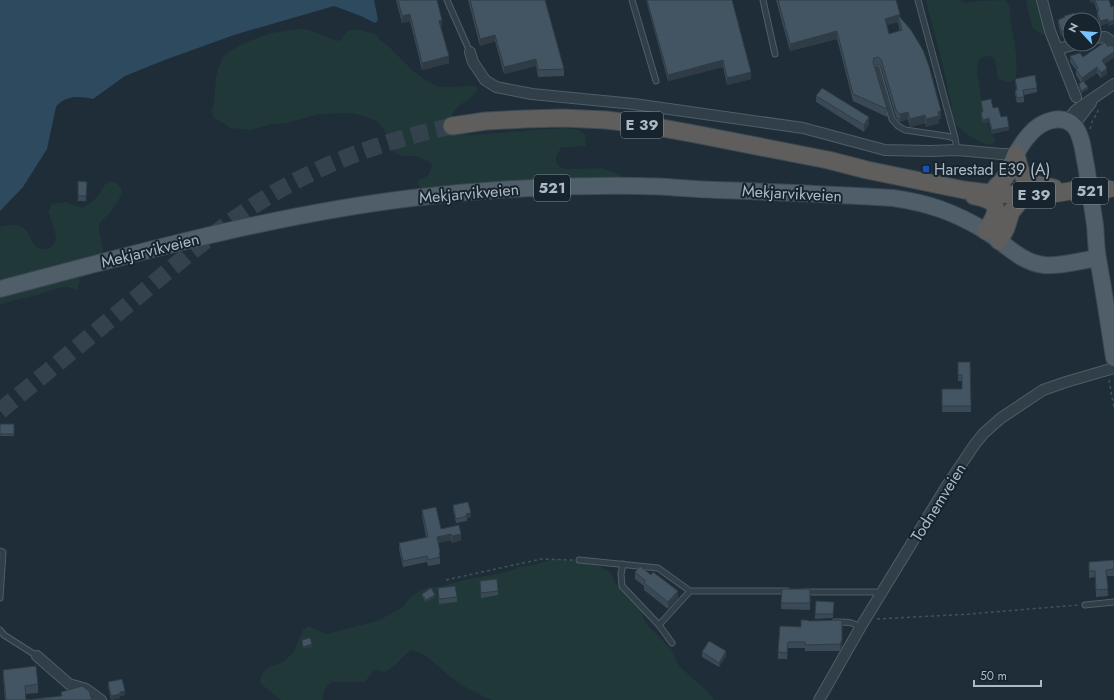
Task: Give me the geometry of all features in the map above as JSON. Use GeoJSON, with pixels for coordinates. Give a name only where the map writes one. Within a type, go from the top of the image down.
{"type":"FeatureCollection","features":[{"type":"Feature","properties":{"kind":"highway","name":"E 39"},"geometry":{"type":"LineString","coordinates":[[452,126],[486,121],[525,119],[563,118],[606,120],[640,124],[828,160],[867,170],[964,190],[1026,189],[1065,191],[1112,189]]}},
{"type":"Feature","properties":{"kind":"highway","name":"E 39"},"geometry":{"type":"LineString","coordinates":[[997,190],[1004,180],[1016,154]]}},
{"type":"Feature","properties":{"kind":"highway","name":"E 39"},"geometry":{"type":"LineString","coordinates":[[1016,154],[1020,172],[1029,182],[1065,191]]}},
{"type":"Feature","properties":{"kind":"highway","name":"E 39"},"geometry":{"type":"LineString","coordinates":[[828,160],[867,163],[1027,195],[1046,195],[1065,191]]}},
{"type":"Feature","properties":{"kind":"highway","name":"E 39"},"geometry":{"type":"LineString","coordinates":[[964,190],[974,196],[990,200],[994,203],[996,213],[992,236]]}},
{"type":"Feature","properties":{"kind":"highway","name":"E 39"},"geometry":{"type":"LineString","coordinates":[[992,236],[1006,228],[1011,212],[1027,195]]}},
{"type":"Feature","properties":{"kind":"main road"},"geometry":{"type":"LineString","coordinates":[[1016,154],[1029,135],[1039,126],[1055,120],[1070,123]]}},
{"type":"Feature","properties":{"kind":"main road","name":"521"},"geometry":{"type":"LineString","coordinates":[[1070,123],[1079,134],[1092,205],[1112,365]]}},
{"type":"Feature","properties":{"kind":"main road","name":"Mekjarvikveien"},"geometry":{"type":"LineString","coordinates":[[0,289],[135,253],[231,230],[326,211],[412,198],[501,190],[578,187],[640,186],[893,198],[933,206],[952,213],[992,236],[1015,254],[1029,262],[1045,265],[1064,264],[1098,258]]}},
{"type":"Feature","properties":{"kind":"street"},"geometry":{"type":"LineString","coordinates":[[1042,0],[1050,31],[1076,97]]}},
{"type":"Feature","properties":{"kind":"street"},"geometry":{"type":"LineString","coordinates":[[1102,37],[1105,37],[1111,41],[1114,46]]}},
{"type":"Feature","properties":{"kind":"street"},"geometry":{"type":"LineString","coordinates":[[1058,49],[1062,48]]}},
{"type":"Feature","properties":{"kind":"street"},"geometry":{"type":"LineString","coordinates":[[470,52],[473,62],[485,80],[496,87],[525,93],[634,104],[803,128],[885,150],[957,150],[1016,154]]}},
{"type":"Feature","properties":{"kind":"street"},"geometry":{"type":"LineString","coordinates":[[1070,123],[1096,97],[1114,84]]}},
{"type":"Feature","properties":{"kind":"street","name":"Todnemveien"},"geometry":{"type":"LineString","coordinates":[[819,700],[860,628],[946,487],[984,433],[1001,418],[1043,390],[1112,365]]}},
{"type":"Feature","properties":{"kind":"street"},"geometry":{"type":"LineString","coordinates":[[37,656],[69,684],[86,689],[101,700]]}},
{"type":"Feature","properties":{"kind":"lane"},"geometry":{"type":"LineString","coordinates":[[447,0],[470,52]]}},
{"type":"Feature","properties":{"kind":"lane"},"geometry":{"type":"LineString","coordinates":[[632,0],[656,82]]}},
{"type":"Feature","properties":{"kind":"lane"},"geometry":{"type":"LineString","coordinates":[[763,0],[775,54]]}},
{"type":"Feature","properties":{"kind":"lane"},"geometry":{"type":"LineString","coordinates":[[918,0],[957,150]]}},
{"type":"Feature","properties":{"kind":"lane"},"geometry":{"type":"LineString","coordinates":[[877,68],[892,120],[898,126],[905,130],[955,138]]}},
{"type":"Feature","properties":{"kind":"lane"},"geometry":{"type":"LineString","coordinates":[[0,551],[3,552],[0,598]]}},
{"type":"Feature","properties":{"kind":"lane"},"geometry":{"type":"LineString","coordinates":[[579,560],[658,568],[690,591],[790,592]]}},
{"type":"Feature","properties":{"kind":"lane"},"geometry":{"type":"LineString","coordinates":[[622,564],[622,586],[659,625],[672,643]]}},
{"type":"Feature","properties":{"kind":"lane"},"geometry":{"type":"LineString","coordinates":[[659,625],[690,591]]}},
{"type":"Feature","properties":{"kind":"lane"},"geometry":{"type":"LineString","coordinates":[[798,592],[882,592]]}},
{"type":"Feature","properties":{"kind":"lane"},"geometry":{"type":"LineString","coordinates":[[1085,605],[1114,602]]}},
{"type":"Feature","properties":{"kind":"lane"},"geometry":{"type":"LineString","coordinates":[[830,622],[851,622],[860,628]]}},
{"type":"Feature","properties":{"kind":"lane"},"geometry":{"type":"LineString","coordinates":[[0,630],[4,635],[37,656]]}},
{"type":"Feature","properties":{"kind":"path"},"geometry":{"type":"LineString","coordinates":[[943,170],[975,174],[997,162]]}},
{"type":"Feature","properties":{"kind":"path"},"geometry":{"type":"LineString","coordinates":[[1112,365],[1111,387],[1114,408]]}},
{"type":"Feature","properties":{"kind":"path"},"geometry":{"type":"LineString","coordinates":[[446,580],[542,559],[579,560]]}},
{"type":"Feature","properties":{"kind":"path"},"geometry":{"type":"LineString","coordinates":[[867,617],[873,619],[971,614],[1085,605]]}},
{"type":"Feature","properties":{"kind":"green space"},"geometry":{"type":"Polygon","coordinates":[[[926,0],[960,0],[966,3],[1005,0],[1009,5],[1016,56],[1016,77],[1010,82],[1006,82],[998,78],[995,60],[992,57],[983,57],[978,63],[977,72],[983,113],[995,141],[992,145],[975,139],[950,121],[951,102],[926,0]]]}},
{"type":"Feature","properties":{"kind":"green space"},"geometry":{"type":"Polygon","coordinates":[[[1026,0],[1038,0],[1047,33],[1042,35],[1032,27],[1026,0]]]}},
{"type":"Feature","properties":{"kind":"green space"},"geometry":{"type":"Polygon","coordinates":[[[300,29],[309,30],[337,41],[341,40],[350,30],[362,30],[377,35],[379,39],[413,71],[439,87],[478,87],[474,95],[459,106],[451,117],[449,123],[459,133],[467,135],[564,128],[577,129],[585,134],[586,146],[562,147],[556,158],[558,165],[568,169],[601,168],[625,178],[582,192],[436,202],[427,205],[421,197],[418,181],[429,174],[432,166],[430,162],[419,157],[402,156],[394,152],[391,149],[385,132],[380,124],[364,116],[351,113],[319,114],[286,123],[272,124],[250,130],[231,128],[216,119],[213,116],[212,111],[216,77],[224,55],[240,45],[260,37],[272,33],[300,29]]]}},
{"type":"Feature","properties":{"kind":"green space"},"geometry":{"type":"Polygon","coordinates":[[[111,181],[121,187],[121,196],[99,226],[103,251],[78,273],[80,281],[77,290],[64,287],[0,305],[0,227],[12,225],[22,227],[25,229],[35,246],[41,249],[50,248],[55,242],[56,238],[48,212],[52,204],[65,202],[82,208],[94,200],[106,184],[111,181]]]}},
{"type":"Feature","properties":{"kind":"green space"},"geometry":{"type":"Polygon","coordinates":[[[556,559],[591,562],[610,572],[616,584],[642,612],[644,620],[649,627],[671,649],[681,668],[707,691],[714,700],[492,700],[463,686],[430,659],[410,650],[395,665],[385,672],[377,670],[373,671],[365,682],[332,682],[325,690],[323,700],[281,700],[260,683],[260,679],[264,671],[271,666],[283,662],[293,653],[303,630],[307,627],[311,627],[326,634],[377,621],[403,607],[411,597],[421,590],[507,572],[519,567],[531,566],[556,559]]]}},
{"type":"Feature","properties":{"kind":"water"},"geometry":{"type":"Polygon","coordinates":[[[0,0],[374,0],[378,20],[375,23],[334,6],[234,35],[162,61],[125,76],[93,99],[73,97],[64,100],[56,107],[47,149],[23,187],[0,211],[0,0]]]}},
{"type":"Feature","properties":{"kind":"building"},"geometry":{"type":"Polygon","coordinates":[[[398,0],[437,0],[442,20],[439,21],[449,56],[422,63],[410,14],[402,16],[398,0]]]}},
{"type":"Feature","properties":{"kind":"building"},"geometry":{"type":"Polygon","coordinates":[[[470,0],[545,0],[564,69],[538,70],[536,59],[504,67],[495,35],[480,39],[470,0]]]}},
{"type":"Feature","properties":{"kind":"building"},"geometry":{"type":"Polygon","coordinates":[[[647,0],[732,0],[751,72],[727,78],[723,60],[668,75],[647,0]]]}},
{"type":"Feature","properties":{"kind":"building"},"geometry":{"type":"Polygon","coordinates":[[[778,0],[896,0],[900,14],[898,15],[911,30],[923,50],[929,66],[941,111],[938,112],[939,116],[926,119],[925,115],[910,119],[908,112],[900,114],[896,110],[881,59],[878,57],[874,58],[873,62],[887,109],[853,94],[837,31],[790,44],[778,0]],[[898,15],[885,19],[889,34],[902,30],[898,15]]]}},
{"type":"Feature","properties":{"kind":"building"},"geometry":{"type":"Polygon","coordinates":[[[1095,0],[1109,0],[1111,7],[1114,6],[1114,20],[1108,22],[1108,19],[1102,20],[1102,12],[1097,11],[1099,11],[1095,0]]]}},
{"type":"Feature","properties":{"kind":"building"},"geometry":{"type":"Polygon","coordinates":[[[1062,18],[1062,31],[1061,31],[1058,20],[1062,18]]]}},
{"type":"Feature","properties":{"kind":"building"},"geometry":{"type":"Polygon","coordinates":[[[1105,42],[1108,47],[1110,45],[1114,47],[1114,52],[1102,60],[1107,68],[1101,73],[1097,67],[1082,78],[1076,70],[1078,68],[1070,56],[1080,53],[1083,57],[1090,52],[1102,52],[1102,44],[1105,42]]]}},
{"type":"Feature","properties":{"kind":"building"},"geometry":{"type":"Polygon","coordinates":[[[1035,75],[1037,88],[1023,90],[1024,97],[1017,98],[1015,79],[1035,75]]]}},
{"type":"Feature","properties":{"kind":"building"},"geometry":{"type":"Polygon","coordinates":[[[1083,81],[1088,87],[1081,91],[1079,84],[1083,81]]]}},
{"type":"Feature","properties":{"kind":"building"},"geometry":{"type":"Polygon","coordinates":[[[822,88],[869,117],[864,125],[816,96],[822,88]]]}},
{"type":"Feature","properties":{"kind":"building"},"geometry":{"type":"Polygon","coordinates":[[[991,99],[993,108],[998,107],[1001,117],[1007,116],[1009,127],[992,130],[989,118],[983,120],[981,101],[991,99]]]}},
{"type":"Feature","properties":{"kind":"building"},"geometry":{"type":"Polygon","coordinates":[[[78,181],[87,182],[86,196],[78,196],[78,181]]]}},
{"type":"Feature","properties":{"kind":"building"},"geometry":{"type":"Polygon","coordinates":[[[958,362],[970,362],[971,406],[942,406],[942,389],[962,389],[962,375],[958,375],[958,362]]]}},
{"type":"Feature","properties":{"kind":"building"},"geometry":{"type":"Polygon","coordinates":[[[0,424],[14,424],[14,434],[0,434],[0,424]]]}},
{"type":"Feature","properties":{"kind":"building"},"geometry":{"type":"Polygon","coordinates":[[[468,502],[471,513],[466,514],[467,516],[456,519],[453,505],[468,502]]]}},
{"type":"Feature","properties":{"kind":"building"},"geometry":{"type":"Polygon","coordinates":[[[436,507],[441,529],[459,525],[461,534],[452,536],[451,534],[437,537],[440,557],[428,560],[427,556],[403,561],[399,543],[428,537],[422,510],[436,507]]]}},
{"type":"Feature","properties":{"kind":"building"},"geometry":{"type":"Polygon","coordinates":[[[1114,560],[1114,569],[1106,570],[1108,589],[1096,590],[1095,571],[1089,571],[1089,562],[1114,560]]]}},
{"type":"Feature","properties":{"kind":"building"},"geometry":{"type":"Polygon","coordinates":[[[640,566],[651,575],[653,572],[678,591],[668,602],[644,583],[646,581],[635,572],[640,566]]]}},
{"type":"Feature","properties":{"kind":"building"},"geometry":{"type":"Polygon","coordinates":[[[497,579],[498,591],[481,593],[480,581],[497,579]]]}},
{"type":"Feature","properties":{"kind":"building"},"geometry":{"type":"Polygon","coordinates":[[[455,586],[457,597],[439,599],[438,588],[455,586]]]}},
{"type":"Feature","properties":{"kind":"building"},"geometry":{"type":"Polygon","coordinates":[[[431,588],[435,595],[426,600],[422,594],[431,588]]]}},
{"type":"Feature","properties":{"kind":"building"},"geometry":{"type":"Polygon","coordinates":[[[782,589],[810,589],[810,603],[781,603],[782,589]]]}},
{"type":"Feature","properties":{"kind":"building"},"geometry":{"type":"Polygon","coordinates":[[[816,601],[834,602],[833,614],[815,614],[816,601]]]}},
{"type":"Feature","properties":{"kind":"building"},"geometry":{"type":"Polygon","coordinates":[[[801,620],[842,620],[842,640],[840,644],[805,645],[805,642],[788,642],[787,653],[778,652],[780,626],[801,627],[801,620]]]}},
{"type":"Feature","properties":{"kind":"building"},"geometry":{"type":"Polygon","coordinates":[[[310,638],[312,644],[303,647],[302,640],[310,638]]]}},
{"type":"Feature","properties":{"kind":"building"},"geometry":{"type":"Polygon","coordinates":[[[709,641],[726,651],[719,663],[702,652],[709,641]]]}},
{"type":"Feature","properties":{"kind":"building"},"geometry":{"type":"Polygon","coordinates":[[[36,666],[38,684],[25,686],[26,700],[6,700],[3,670],[36,666]]]}},
{"type":"Feature","properties":{"kind":"building"},"geometry":{"type":"Polygon","coordinates":[[[122,679],[125,691],[111,696],[108,682],[122,679]]]}},
{"type":"Feature","properties":{"kind":"building"},"geometry":{"type":"Polygon","coordinates":[[[82,686],[89,691],[92,700],[26,700],[62,696],[61,692],[82,686]]]}},
{"type":"Feature","properties":{"kind":"tunnel"},"geometry":{"type":"LineString","coordinates":[[0,411],[203,243],[270,195],[328,165],[348,157],[388,143],[452,126]]}},
{"type":"Feature","properties":{"kind":"place","name":"Harestad E39 (A)"},"geometry":{"type":"Point","coordinates":[926,169]}}]}
